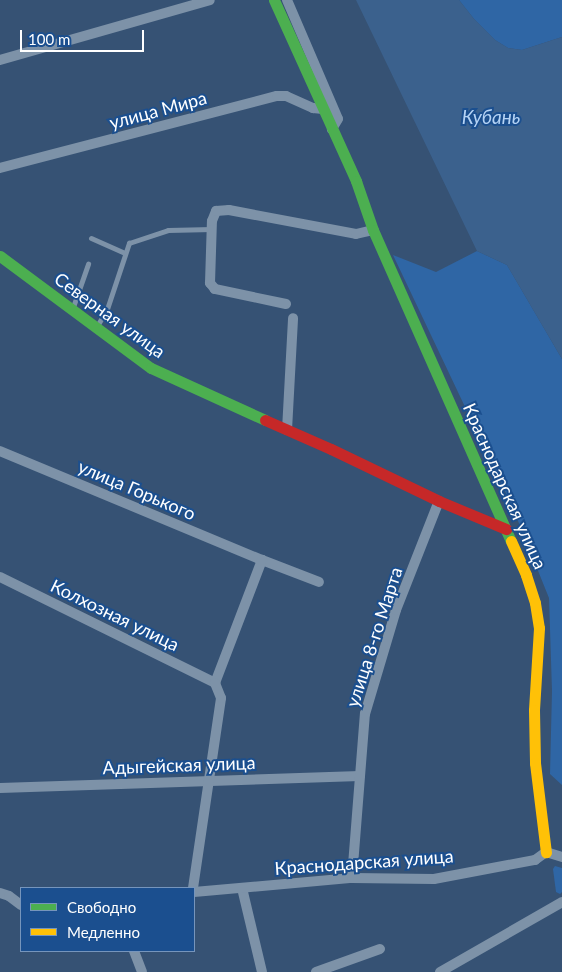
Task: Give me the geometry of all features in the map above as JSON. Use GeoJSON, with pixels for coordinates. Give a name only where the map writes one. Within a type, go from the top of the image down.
{"type":"FeatureCollection","features":[{"type":"Feature","properties":{"kind":"street"},"geometry":{"type":"LineString","coordinates":[[0,60],[210,0]]}},
{"type":"Feature","properties":{"kind":"street","name":"Краснодарская улица"},"geometry":{"type":"LineString","coordinates":[[195,892],[352,878],[434,879],[535,860],[546,852],[534,763],[534,710],[539,628],[535,603],[526,575],[373,230],[356,181],[274,0]]}},
{"type":"Feature","properties":{"kind":"street"},"geometry":{"type":"LineString","coordinates":[[286,0],[338,119],[332,129]]}},
{"type":"Feature","properties":{"kind":"street","name":"улица Мира"},"geometry":{"type":"LineString","coordinates":[[0,168],[277,96],[286,96],[313,108],[323,109]]}},
{"type":"Feature","properties":{"kind":"street"},"geometry":{"type":"LineString","coordinates":[[286,304],[215,289],[210,283],[213,215],[221,209],[356,234],[373,230]]}},
{"type":"Feature","properties":{"kind":"street","name":"Северная улица"},"geometry":{"type":"LineString","coordinates":[[0,256],[151,368],[439,501],[506,529]]}},
{"type":"Feature","properties":{"kind":"street"},"geometry":{"type":"LineString","coordinates":[[287,430],[293,318]]}},
{"type":"Feature","properties":{"kind":"street","name":"улица Горького"},"geometry":{"type":"LineString","coordinates":[[0,450],[319,582]]}},
{"type":"Feature","properties":{"kind":"street","name":"улица 8-го Марта"},"geometry":{"type":"LineString","coordinates":[[352,878],[365,714],[396,610],[439,501]]}},
{"type":"Feature","properties":{"kind":"street"},"geometry":{"type":"LineString","coordinates":[[193,887],[221,698],[215,683],[262,560]]}},
{"type":"Feature","properties":{"kind":"street","name":"Колхозная улица"},"geometry":{"type":"LineString","coordinates":[[0,577],[215,683]]}},
{"type":"Feature","properties":{"kind":"street","name":"Адыгейская улица"},"geometry":{"type":"LineString","coordinates":[[0,788],[360,776]]}},
{"type":"Feature","properties":{"kind":"street"},"geometry":{"type":"LineString","coordinates":[[546,852],[562,857]]}},
{"type":"Feature","properties":{"kind":"street"},"geometry":{"type":"LineString","coordinates":[[242,888],[262,972]]}},
{"type":"Feature","properties":{"kind":"street"},"geometry":{"type":"LineString","coordinates":[[0,894],[9,896],[20,904]]}},
{"type":"Feature","properties":{"kind":"street"},"geometry":{"type":"LineString","coordinates":[[440,972],[562,902]]}},
{"type":"Feature","properties":{"kind":"street"},"geometry":{"type":"LineString","coordinates":[[316,972],[380,950]]}},
{"type":"Feature","properties":{"kind":"street"},"geometry":{"type":"LineString","coordinates":[[134,952],[142,972]]}},
{"type":"Feature","properties":{"kind":"lane"},"geometry":{"type":"LineString","coordinates":[[96,329],[107,309],[129,243],[168,230],[212,229]]}},
{"type":"Feature","properties":{"kind":"lane"},"geometry":{"type":"LineString","coordinates":[[91,238],[125,253]]}},
{"type":"Feature","properties":{"kind":"lane"},"geometry":{"type":"LineString","coordinates":[[72,310],[88,264]]}},
{"type":"Feature","properties":{"kind":"shaded area"},"geometry":{"type":"Polygon","coordinates":[[[459,0],[562,0],[562,37],[522,50],[508,48],[495,40],[474,19],[459,0]]]}},
{"type":"Feature","properties":{"kind":"shaded area"},"geometry":{"type":"Polygon","coordinates":[[[477,251],[507,265],[562,359],[562,785],[550,774],[552,691],[549,598],[512,506],[393,255],[436,272],[477,251]]]}},
{"type":"Feature","properties":{"kind":"shaded area"},"geometry":{"type":"Polygon","coordinates":[[[555,866],[562,868],[562,892],[560,894],[556,892],[553,869],[555,866]]]}},
{"type":"Feature","properties":{"kind":"water","name":"Кубань"},"geometry":{"type":"Polygon","coordinates":[[[356,0],[459,0],[474,19],[495,40],[508,48],[522,50],[562,37],[562,359],[507,265],[477,251],[356,0]]]}},
{"type":"Feature","properties":{"kind":"traffic: fast"},"geometry":{"type":"LineString","coordinates":[[274,0],[356,181],[373,230],[511,541]]}},
{"type":"Feature","properties":{"kind":"traffic: fast"},"geometry":{"type":"LineString","coordinates":[[0,256],[151,368],[265,420]]}},
{"type":"Feature","properties":{"kind":"traffic: slow"},"geometry":{"type":"LineString","coordinates":[[511,541],[526,575],[535,603],[539,628],[534,710],[535,763],[546,852]]}},
{"type":"Feature","properties":{"kind":"traffic: jam"},"geometry":{"type":"LineString","coordinates":[[265,420],[331,449],[439,501],[506,529]]}}]}
